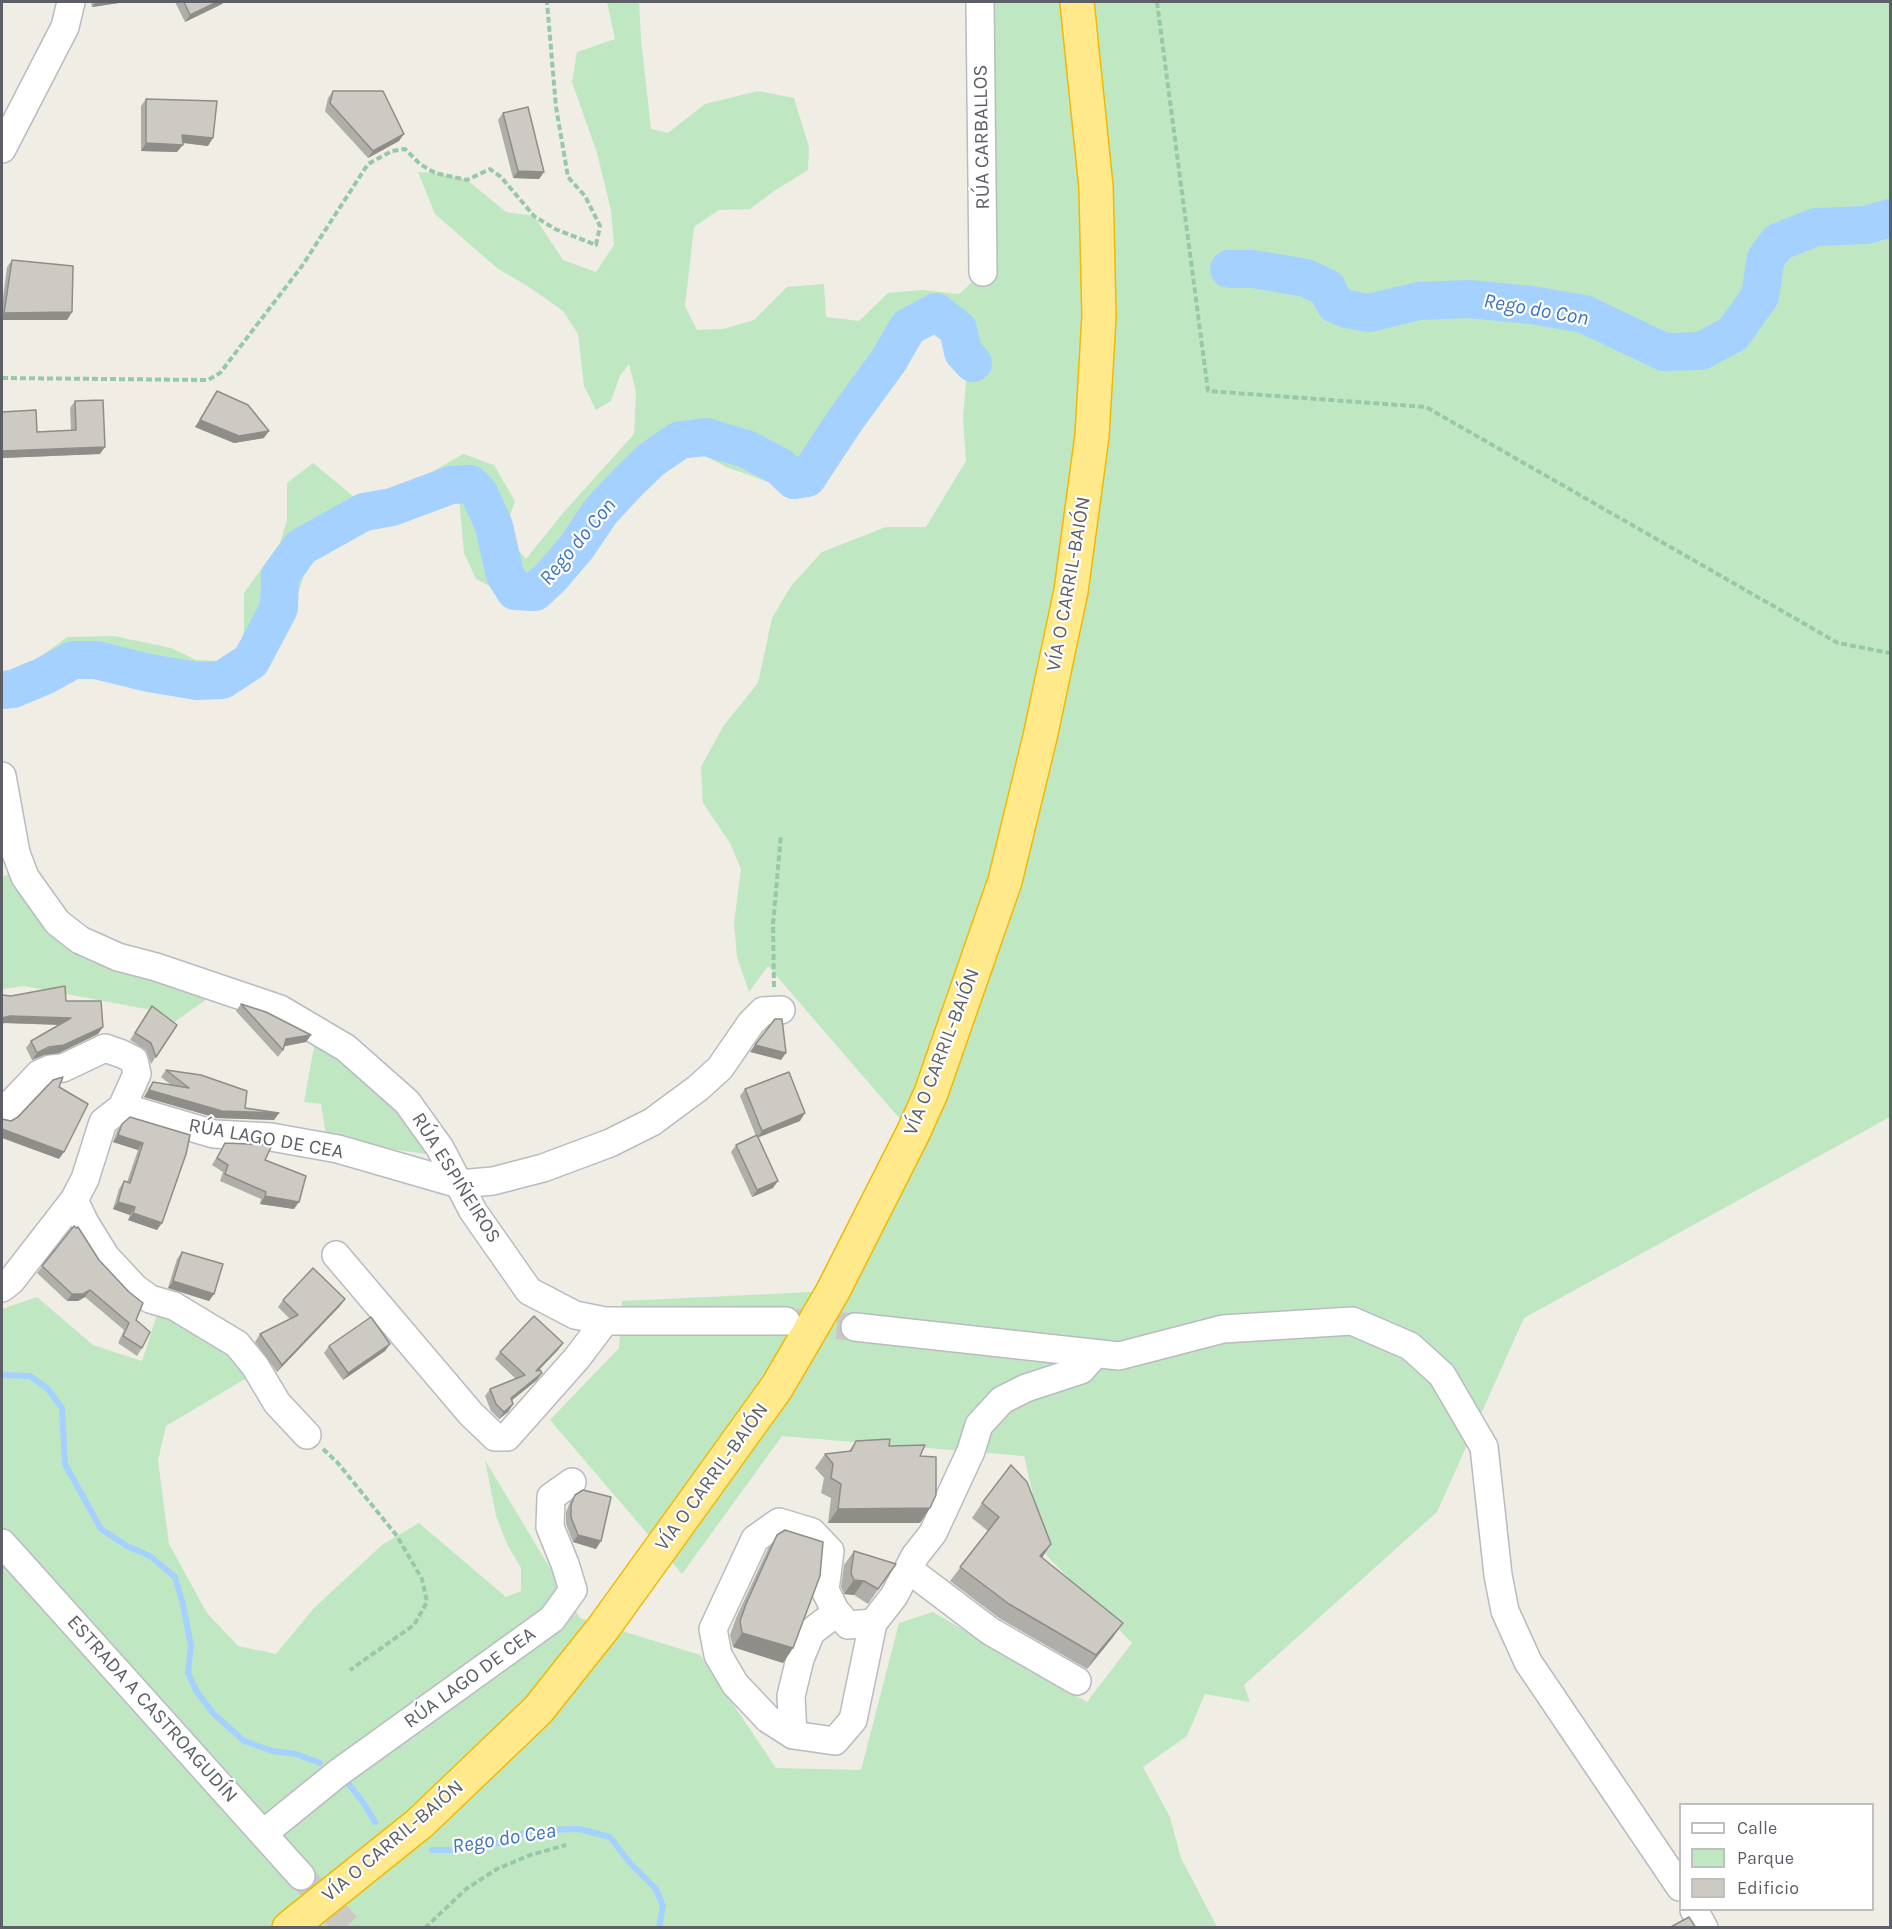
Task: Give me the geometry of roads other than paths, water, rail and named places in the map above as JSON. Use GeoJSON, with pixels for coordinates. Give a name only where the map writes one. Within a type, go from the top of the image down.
{"type":"FeatureCollection","features":[{"type":"Feature","properties":{"kind":"highway","name":"VÍA O CARRIL-BAIÓN"},"geometry":{"type":"LineString","coordinates":[[289,1928],[420,1823],[538,1710],[604,1627],[777,1387],[833,1291],[931,1093],[1005,881],[1016,837],[1071,591],[1092,436],[1099,316],[1096,187],[1077,2]]}},
{"type":"Feature","properties":{"kind":"street"},"geometry":{"type":"LineString","coordinates":[[2,149],[65,27],[71,2]]}},
{"type":"Feature","properties":{"kind":"street","name":"RÚA CARBALLOS"},"geometry":{"type":"LineString","coordinates":[[980,2],[983,272]]}},
{"type":"Feature","properties":{"kind":"street","name":"RÚA ESPIÑEIROS"},"geometry":{"type":"LineString","coordinates":[[2,776],[16,853],[25,877],[57,922],[80,940],[118,957],[156,967],[280,1009],[346,1048],[407,1102],[440,1148],[473,1211],[530,1291],[575,1315],[605,1321],[786,1321]]}},
{"type":"Feature","properties":{"kind":"street","name":"RÚA LAGO DE CEA"},"geometry":{"type":"LineString","coordinates":[[122,1107],[214,1134],[271,1137],[338,1149],[459,1184],[493,1181],[543,1168],[610,1143],[652,1122],[698,1088],[720,1068],[752,1023],[772,1010]]}},
{"type":"Feature","properties":{"kind":"street"},"geometry":{"type":"LineString","coordinates":[[2,1113],[39,1074],[63,1068],[105,1048],[134,1060],[137,1074],[122,1107],[103,1122],[85,1179],[74,1200],[12,1281],[2,1288]]}},
{"type":"Feature","properties":{"kind":"street"},"geometry":{"type":"LineString","coordinates":[[74,1200],[85,1224],[106,1257],[135,1288],[150,1299],[174,1306],[237,1344],[255,1366],[277,1403],[307,1435]]}},
{"type":"Feature","properties":{"kind":"street"},"geometry":{"type":"LineString","coordinates":[[336,1256],[471,1414],[495,1437],[507,1437],[577,1358],[605,1321]]}},
{"type":"Feature","properties":{"kind":"street"},"geometry":{"type":"LineString","coordinates":[[855,1327],[1119,1356],[1223,1329],[1352,1321],[1410,1346],[1442,1375],[1484,1447],[1499,1584],[1505,1611],[1528,1662],[1679,1886]]}},
{"type":"Feature","properties":{"kind":"street"},"geometry":{"type":"LineString","coordinates":[[873,1623],[848,1624],[835,1610],[825,1590],[830,1551],[813,1532],[779,1522],[755,1539],[713,1629],[718,1654],[735,1684],[768,1719],[793,1735],[835,1741],[854,1720],[873,1623],[894,1596],[915,1556],[933,1533],[971,1451],[979,1425],[1002,1400],[1026,1388],[1081,1370],[1095,1354]]}},
{"type":"Feature","properties":{"kind":"street","name":"RÚA LAGO DE CEA"},"geometry":{"type":"LineString","coordinates":[[264,1833],[338,1773],[552,1619],[573,1590],[566,1564],[550,1527],[551,1497],[572,1482]]}},
{"type":"Feature","properties":{"kind":"street","name":"ESTRADA A CASTROAGUDÍN"},"geometry":{"type":"LineString","coordinates":[[2,1543],[301,1876]]}},
{"type":"Feature","properties":{"kind":"street"},"geometry":{"type":"LineString","coordinates":[[908,1569],[990,1631],[1077,1681]]}},
{"type":"Feature","properties":{"kind":"street"},"geometry":{"type":"LineString","coordinates":[[793,1735],[791,1696],[800,1659],[811,1632],[828,1619],[835,1610]]}},
{"type":"Feature","properties":{"kind":"street"},"geometry":{"type":"LineString","coordinates":[[1695,1911],[1704,1928]]}},
{"type":"Feature","properties":{"kind":"waterway","name":"Rego do Con"},"geometry":{"type":"LineString","coordinates":[[1229,269],[1253,269],[1306,278],[1327,288],[1335,304],[1369,313],[1419,301],[1469,299],[1531,305],[1584,314],[1664,352],[1701,351],[1733,334],[1760,296],[1766,258],[1778,242],[1816,227],[1866,225],[1890,218]]}},
{"type":"Feature","properties":{"kind":"waterway","name":"Rego do Con"},"geometry":{"type":"LineString","coordinates":[[2,690],[13,689],[44,676],[73,660],[96,660],[149,673],[197,681],[222,680],[251,661],[279,608],[280,576],[301,547],[364,512],[392,507],[451,485],[470,484],[479,493],[494,526],[505,575],[515,591],[535,592],[576,548],[601,511],[629,481],[652,459],[680,440],[706,437],[746,449],[779,466],[794,480],[807,478],[889,360],[908,327],[936,312],[958,329],[963,352],[973,363]]}},
{"type":"Feature","properties":{"kind":"waterway","name":"Rego do Cea"},"geometry":{"type":"LineString","coordinates":[[2,1375],[30,1376],[48,1389],[62,1408],[65,1464],[101,1529],[127,1546],[150,1556],[175,1577],[191,1646],[188,1673],[197,1692],[214,1714],[244,1741],[272,1751],[296,1754],[320,1763]]}},
{"type":"Feature","properties":{"kind":"waterway","name":"Rego do Cea"},"geometry":{"type":"LineString","coordinates":[[345,1779],[375,1822]]}},
{"type":"Feature","properties":{"kind":"waterway","name":"Rego do Cea"},"geometry":{"type":"LineString","coordinates":[[432,1850],[455,1850],[492,1845],[528,1832],[545,1830],[579,1829],[610,1837],[630,1863],[656,1889],[663,1906],[659,1928]]}},
{"type":"Feature","properties":{"kind":"tunnel"},"geometry":{"type":"LineString","coordinates":[[796,1322],[855,1327]]}},
{"type":"Feature","properties":{"kind":"tunnel"},"geometry":{"type":"LineString","coordinates":[[301,1876],[349,1928]]}}]}
